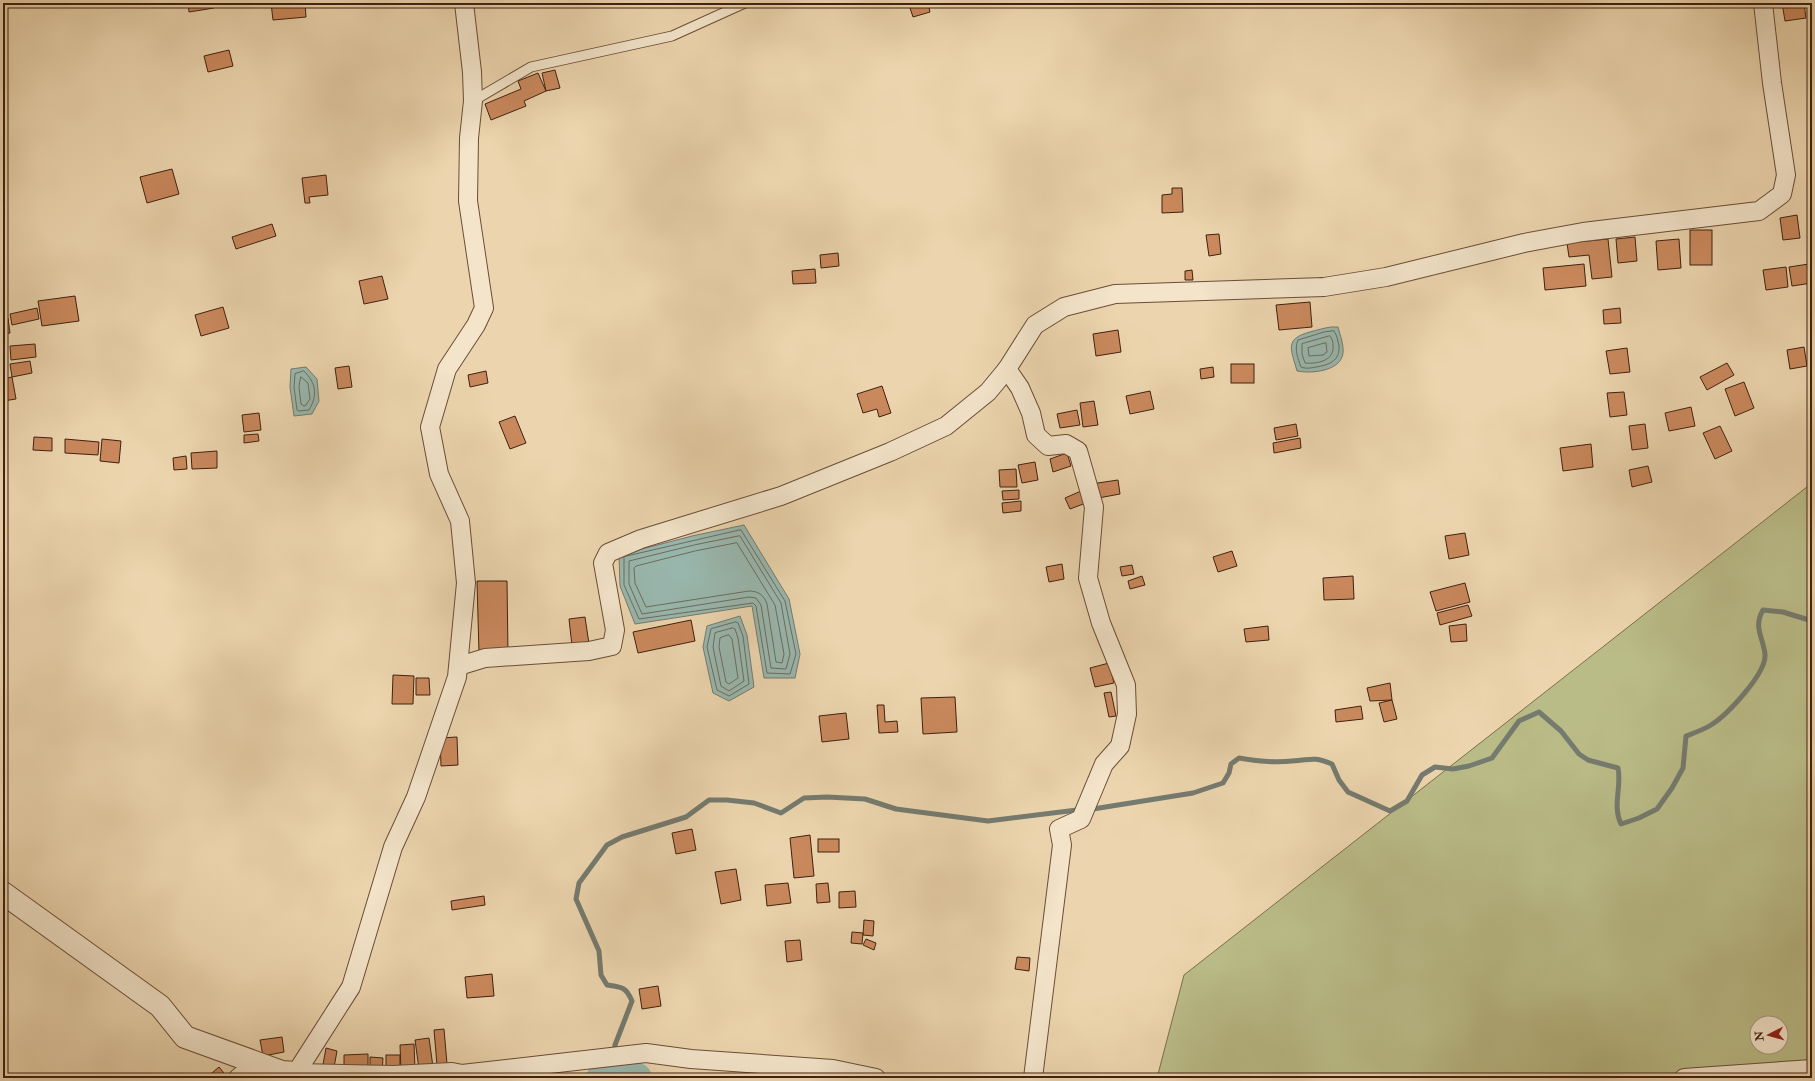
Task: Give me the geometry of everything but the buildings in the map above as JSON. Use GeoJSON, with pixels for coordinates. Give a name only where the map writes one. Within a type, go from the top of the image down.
{"type":"FeatureCollection","features":[{"type":"Feature","properties":{"kind":"street"},"geometry":{"type":"LineString","coordinates":[[296,1075],[351,986],[393,847],[416,797],[457,677],[459,666],[466,583],[460,521],[439,474],[430,427],[447,369],[476,325],[484,308],[468,201],[469,138],[473,101],[470,49],[464,3]]}},
{"type":"Feature","properties":{"kind":"street"},"geometry":{"type":"LineString","coordinates":[[459,666],[485,658],[590,651],[612,646],[615,630],[602,563],[608,553],[641,539],[781,496],[890,452],[946,426],[988,392],[1007,369],[1035,325],[1064,307],[1115,294],[1324,287],[1386,277],[1524,243],[1583,232],[1759,211],[1782,194],[1786,175],[1772,83],[1763,3]]}},
{"type":"Feature","properties":{"kind":"street"},"geometry":{"type":"LineString","coordinates":[[1007,369],[1020,388],[1031,413],[1036,435],[1048,446],[1066,444],[1078,451],[1094,507],[1088,578],[1101,623],[1126,685],[1127,714],[1120,746],[1104,764],[1081,819],[1059,829],[1062,845],[1033,1078]]}},
{"type":"Feature","properties":{"kind":"street"},"geometry":{"type":"LineString","coordinates":[[3,893],[160,1006],[185,1037],[282,1072],[296,1075],[393,1075],[452,1072],[462,1074],[646,1053],[691,1059],[833,1069],[876,1078]]}},
{"type":"Feature","properties":{"kind":"street"},"geometry":{"type":"LineString","coordinates":[[238,1078],[256,1063]]}},
{"type":"Feature","properties":{"kind":"street"},"geometry":{"type":"LineString","coordinates":[[1684,1078],[1812,1069]]}},
{"type":"Feature","properties":{"kind":"lane"},"geometry":{"type":"LineString","coordinates":[[473,101],[531,67],[672,36],[745,3]]}},
{"type":"Feature","properties":{"kind":"green space"},"geometry":{"type":"Polygon","coordinates":[[[1812,483],[1812,1078],[1157,1078],[1184,975],[1812,483]]]}},
{"type":"Feature","properties":{"kind":"water"},"geometry":{"type":"Polygon","coordinates":[[[1331,327],[1338,327],[1343,347],[1341,359],[1337,364],[1325,370],[1310,372],[1297,371],[1292,351],[1293,342],[1296,338],[1331,327]]]}},
{"type":"Feature","properties":{"kind":"water"},"geometry":{"type":"Polygon","coordinates":[[[306,367],[317,379],[319,401],[312,414],[294,416],[290,387],[291,369],[306,367]]]}},
{"type":"Feature","properties":{"kind":"water"},"geometry":{"type":"Polygon","coordinates":[[[744,525],[789,599],[800,654],[795,678],[764,678],[752,606],[635,624],[620,586],[619,555],[692,536],[744,525]]]}},
{"type":"Feature","properties":{"kind":"water"},"geometry":{"type":"Polygon","coordinates":[[[740,616],[747,635],[754,687],[729,701],[713,693],[703,647],[707,626],[740,616]]]}},
{"type":"Feature","properties":{"kind":"waterway"},"geometry":{"type":"LineString","coordinates":[[1093,809],[1193,793],[1223,783],[1229,773],[1231,764],[1239,758],[1272,762],[1312,759],[1332,764],[1339,780],[1348,792],[1390,811],[1407,801],[1422,775],[1435,767],[1453,769],[1469,766],[1492,758],[1519,721],[1539,712],[1561,731],[1579,754],[1588,760],[1618,768],[1619,782],[1617,810],[1621,824],[1639,818],[1657,809],[1672,788],[1683,768],[1686,736],[1705,728],[1718,720],[1745,693],[1760,672],[1765,654],[1759,627],[1760,616],[1763,610],[1783,612],[1812,621]]}},
{"type":"Feature","properties":{"kind":"waterway"},"geometry":{"type":"LineString","coordinates":[[611,1076],[615,1045],[632,1001],[628,993],[623,988],[607,985],[601,975],[599,951],[576,899],[579,883],[607,845],[622,837],[686,817],[709,800],[754,803],[781,813],[804,798],[827,797],[865,799],[896,809],[988,821],[1077,810]]}},
{"type":"Feature","properties":{"kind":"waterway"},"geometry":{"type":"LineString","coordinates":[[601,1078],[611,1076],[637,1078]]}}]}
